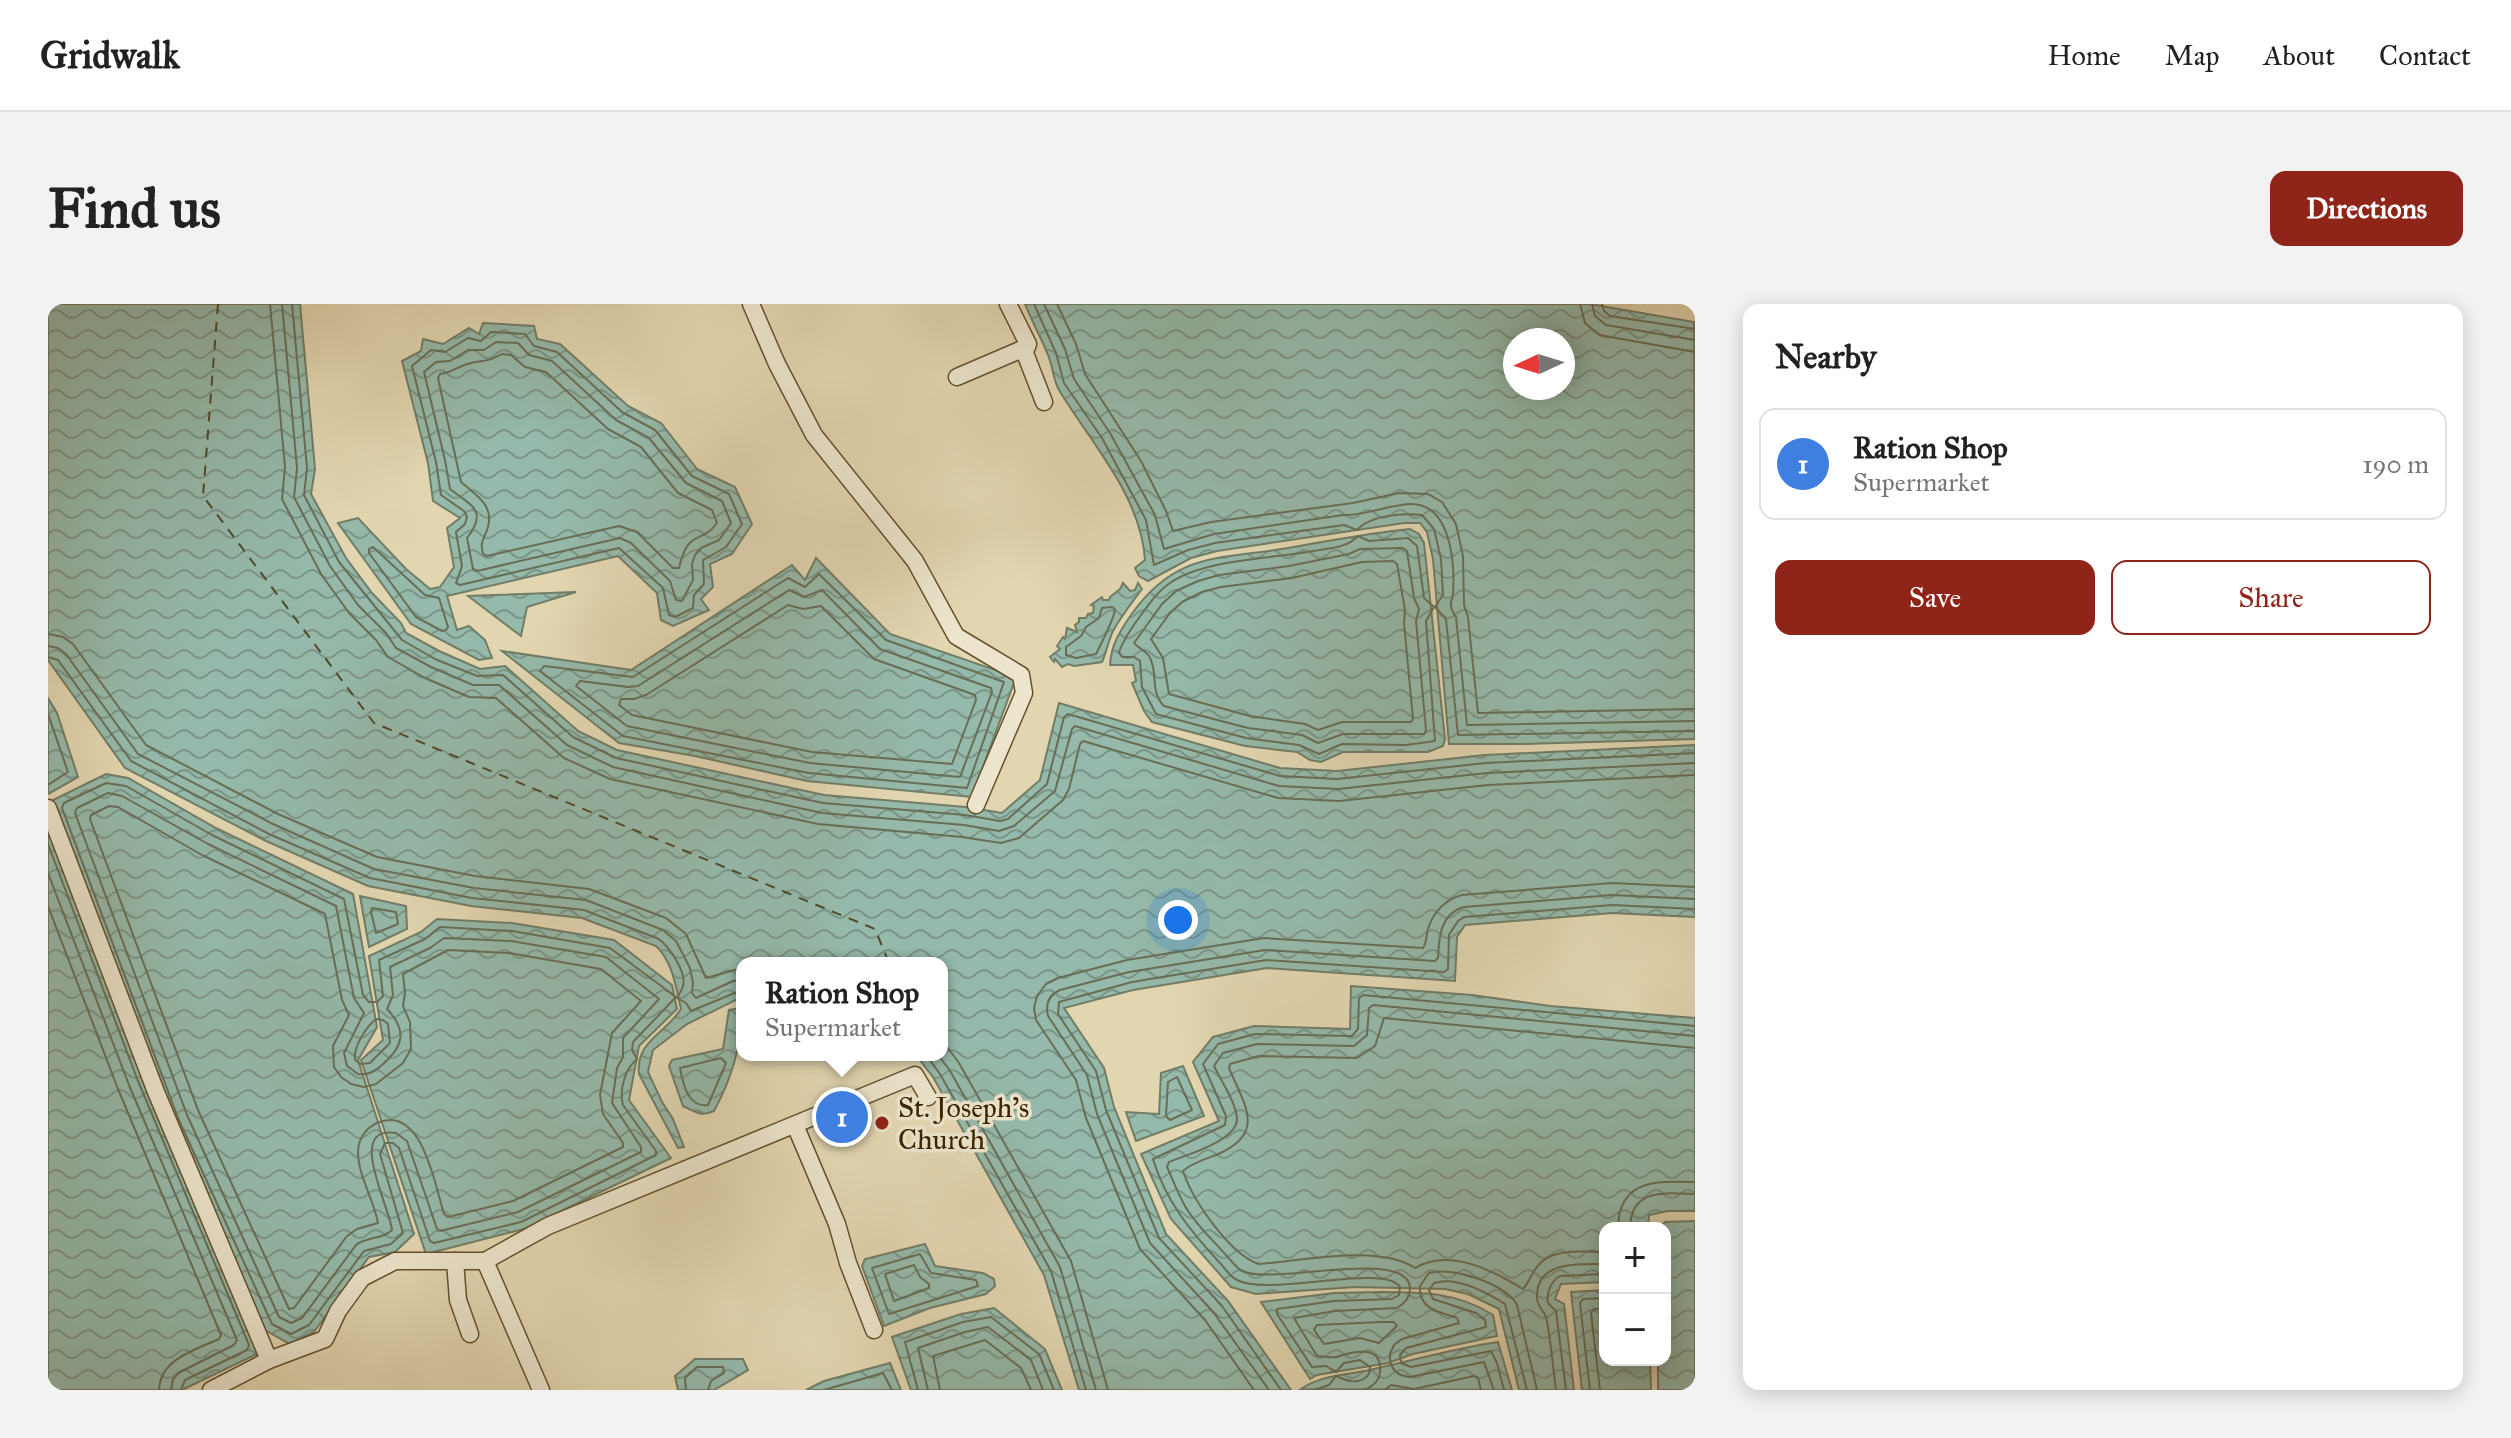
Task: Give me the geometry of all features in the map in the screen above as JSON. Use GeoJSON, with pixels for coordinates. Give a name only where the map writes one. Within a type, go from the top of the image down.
{"type":"FeatureCollection","features":[{"type":"Feature","properties":{"kind":"street"},"geometry":{"type":"LineString","coordinates":[[751,304],[777,364],[814,435],[915,561],[956,636],[1021,675],[1024,693],[976,805]]}},
{"type":"Feature","properties":{"kind":"street"},"geometry":{"type":"LineString","coordinates":[[957,377],[1028,344],[1008,304]]}},
{"type":"Feature","properties":{"kind":"street"},"geometry":{"type":"LineString","coordinates":[[1023,348],[1044,402]]}},
{"type":"Feature","properties":{"kind":"street"},"geometry":{"type":"LineString","coordinates":[[48,808],[156,1092],[269,1360]]}},
{"type":"Feature","properties":{"kind":"street"},"geometry":{"type":"LineString","coordinates":[[211,1390],[269,1360],[325,1339],[338,1311],[362,1278],[395,1261],[490,1259],[548,1226],[915,1075],[928,1097]]}},
{"type":"Feature","properties":{"kind":"street"},"geometry":{"type":"LineString","coordinates":[[795,1125],[837,1224],[848,1263],[874,1330]]}},
{"type":"Feature","properties":{"kind":"street"},"geometry":{"type":"LineString","coordinates":[[490,1259],[544,1386]]}},
{"type":"Feature","properties":{"kind":"street"},"geometry":{"type":"LineString","coordinates":[[455,1261],[458,1300],[470,1334]]}},
{"type":"Feature","properties":{"kind":"water"},"geometry":{"type":"Polygon","coordinates":[[[48,304],[300,304],[315,469],[311,494],[346,558],[406,633],[480,669],[505,666],[578,731],[617,750],[824,795],[1002,813],[1040,780],[1059,703],[1280,768],[1337,771],[1485,755],[1695,745],[1695,917],[1612,913],[1465,925],[1457,937],[1455,981],[1267,968],[1133,990],[1064,1008],[1104,1068],[1114,1107],[1166,1234],[1228,1301],[1291,1390],[1079,1390],[1044,1275],[933,1077],[921,1061],[948,1061],[948,957],[736,957],[736,1000],[687,1024],[653,1050],[648,1072],[684,1147],[678,1148],[639,1074],[639,1063],[647,1046],[681,1009],[670,967],[656,946],[582,918],[471,906],[368,886],[266,841],[125,768],[48,660],[48,304]]]}},
{"type":"Feature","properties":{"kind":"water"},"geometry":{"type":"Polygon","coordinates":[[[1025,304],[1590,304],[1694,322],[1695,739],[1449,744],[1433,559],[1427,532],[1420,523],[1217,551],[1191,558],[1148,581],[1139,576],[1135,568],[1145,560],[1134,514],[1112,471],[1059,390],[1048,355],[1025,304]]]}},
{"type":"Feature","properties":{"kind":"water"},"geometry":{"type":"Polygon","coordinates":[[[483,323],[534,326],[537,339],[560,344],[628,406],[661,423],[697,469],[735,487],[752,524],[732,554],[710,564],[713,587],[701,599],[709,610],[673,626],[661,620],[657,593],[618,556],[447,596],[457,630],[469,626],[485,640],[492,658],[479,660],[411,624],[338,523],[358,518],[406,569],[430,589],[440,587],[454,567],[447,528],[460,518],[433,501],[428,463],[402,361],[421,351],[423,339],[443,344],[469,328],[479,334],[483,323]]]}},
{"type":"Feature","properties":{"kind":"water"},"geometry":{"type":"Polygon","coordinates":[[[1410,529],[1419,534],[1424,543],[1445,739],[1443,746],[1428,752],[1343,752],[1321,762],[1297,752],[1245,746],[1152,722],[1132,683],[1136,681],[1133,665],[1110,665],[1114,645],[1131,615],[1148,594],[1182,569],[1220,558],[1410,529]]]}},
{"type":"Feature","properties":{"kind":"water"},"geometry":{"type":"Polygon","coordinates":[[[816,558],[890,634],[1016,677],[972,797],[807,781],[619,743],[502,651],[631,670],[792,565],[805,580],[816,558]]]}},
{"type":"Feature","properties":{"kind":"water"},"geometry":{"type":"Polygon","coordinates":[[[1123,583],[1130,591],[1135,590],[1138,583],[1142,589],[1113,631],[1102,662],[1062,667],[1055,659],[1054,662],[1050,657],[1060,649],[1057,646],[1063,637],[1065,639],[1067,628],[1077,632],[1075,625],[1079,618],[1093,613],[1094,606],[1091,605],[1102,597],[1109,600],[1123,583]]]}},
{"type":"Feature","properties":{"kind":"water"},"geometry":{"type":"Polygon","coordinates":[[[576,592],[527,607],[521,636],[468,596],[576,592]]]}},
{"type":"Feature","properties":{"kind":"water"},"geometry":{"type":"Polygon","coordinates":[[[48,698],[57,713],[78,777],[48,794],[48,698]]]}},
{"type":"Feature","properties":{"kind":"water"},"geometry":{"type":"Polygon","coordinates":[[[106,774],[128,778],[216,828],[353,894],[377,1027],[358,1060],[414,1234],[395,1252],[369,1257],[314,1332],[290,1344],[265,1330],[171,1122],[51,801],[106,774]]]}},
{"type":"Feature","properties":{"kind":"water"},"geometry":{"type":"Polygon","coordinates":[[[48,822],[261,1352],[182,1390],[48,1390],[48,822]]]}},
{"type":"Feature","properties":{"kind":"water"},"geometry":{"type":"Polygon","coordinates":[[[360,896],[406,906],[407,929],[369,947],[360,896]]]}},
{"type":"Feature","properties":{"kind":"water"},"geometry":{"type":"Polygon","coordinates":[[[437,919],[512,923],[614,940],[672,985],[677,1009],[639,1046],[629,1100],[671,1158],[524,1229],[426,1254],[361,1060],[383,1040],[369,956],[421,932],[437,919]]]}},
{"type":"Feature","properties":{"kind":"water"},"geometry":{"type":"Polygon","coordinates":[[[1351,986],[1695,1018],[1695,1211],[1649,1215],[1648,1222],[1599,1222],[1599,1282],[1561,1284],[1555,1299],[1564,1304],[1574,1390],[1519,1390],[1499,1309],[1468,1294],[1445,1289],[1355,1287],[1256,1294],[1231,1287],[1171,1219],[1141,1154],[1219,1121],[1193,1062],[1213,1037],[1254,1026],[1350,1029],[1351,986]]]}},
{"type":"Feature","properties":{"kind":"water"},"geometry":{"type":"Polygon","coordinates":[[[736,1009],[735,1061],[714,1111],[695,1112],[683,1106],[669,1066],[672,1060],[723,1049],[729,1010],[736,1009]]]}},
{"type":"Feature","properties":{"kind":"water"},"geometry":{"type":"Polygon","coordinates":[[[1183,1066],[1204,1116],[1136,1141],[1126,1112],[1159,1114],[1161,1073],[1183,1066]]]}},
{"type":"Feature","properties":{"kind":"water"},"geometry":{"type":"Polygon","coordinates":[[[1695,1221],[1695,1390],[1658,1390],[1658,1366],[1671,1366],[1671,1222],[1665,1222],[1695,1221]]]}},
{"type":"Feature","properties":{"kind":"water"},"geometry":{"type":"Polygon","coordinates":[[[925,1244],[935,1266],[983,1273],[994,1279],[995,1286],[986,1294],[930,1308],[884,1326],[862,1266],[865,1259],[925,1244]]]}},
{"type":"Feature","properties":{"kind":"water"},"geometry":{"type":"Polygon","coordinates":[[[1599,1290],[1599,1366],[1650,1366],[1651,1390],[1582,1390],[1571,1292],[1599,1290]]]}},
{"type":"Feature","properties":{"kind":"water"},"geometry":{"type":"Polygon","coordinates":[[[1334,1293],[1425,1293],[1480,1307],[1493,1315],[1497,1336],[1310,1379],[1261,1302],[1334,1293]]]}},
{"type":"Feature","properties":{"kind":"water"},"geometry":{"type":"Polygon","coordinates":[[[994,1308],[1045,1349],[1062,1390],[911,1390],[892,1337],[961,1314],[994,1308]]]}},
{"type":"Feature","properties":{"kind":"water"},"geometry":{"type":"Polygon","coordinates":[[[1498,1342],[1512,1390],[1301,1389],[1327,1378],[1498,1342]]]}},
{"type":"Feature","properties":{"kind":"water"},"geometry":{"type":"Polygon","coordinates":[[[695,1359],[743,1359],[748,1370],[714,1390],[678,1390],[675,1376],[695,1359]]]}},
{"type":"Feature","properties":{"kind":"water"},"geometry":{"type":"Polygon","coordinates":[[[890,1363],[901,1390],[806,1390],[824,1381],[890,1363]]]}},
{"type":"Feature","properties":{"kind":"ferry route"},"geometry":{"type":"LineString","coordinates":[[218,304],[203,496],[374,723],[875,929],[887,957]]}},
{"type":"Feature","properties":{"kind":"place","name":"Ration Shop"},"geometry":{"type":"Point","coordinates":[842,1117]}},
{"type":"Feature","properties":{"kind":"place","name":"St. Joseph's Church"},"geometry":{"type":"Point","coordinates":[882,1123]}}]}
